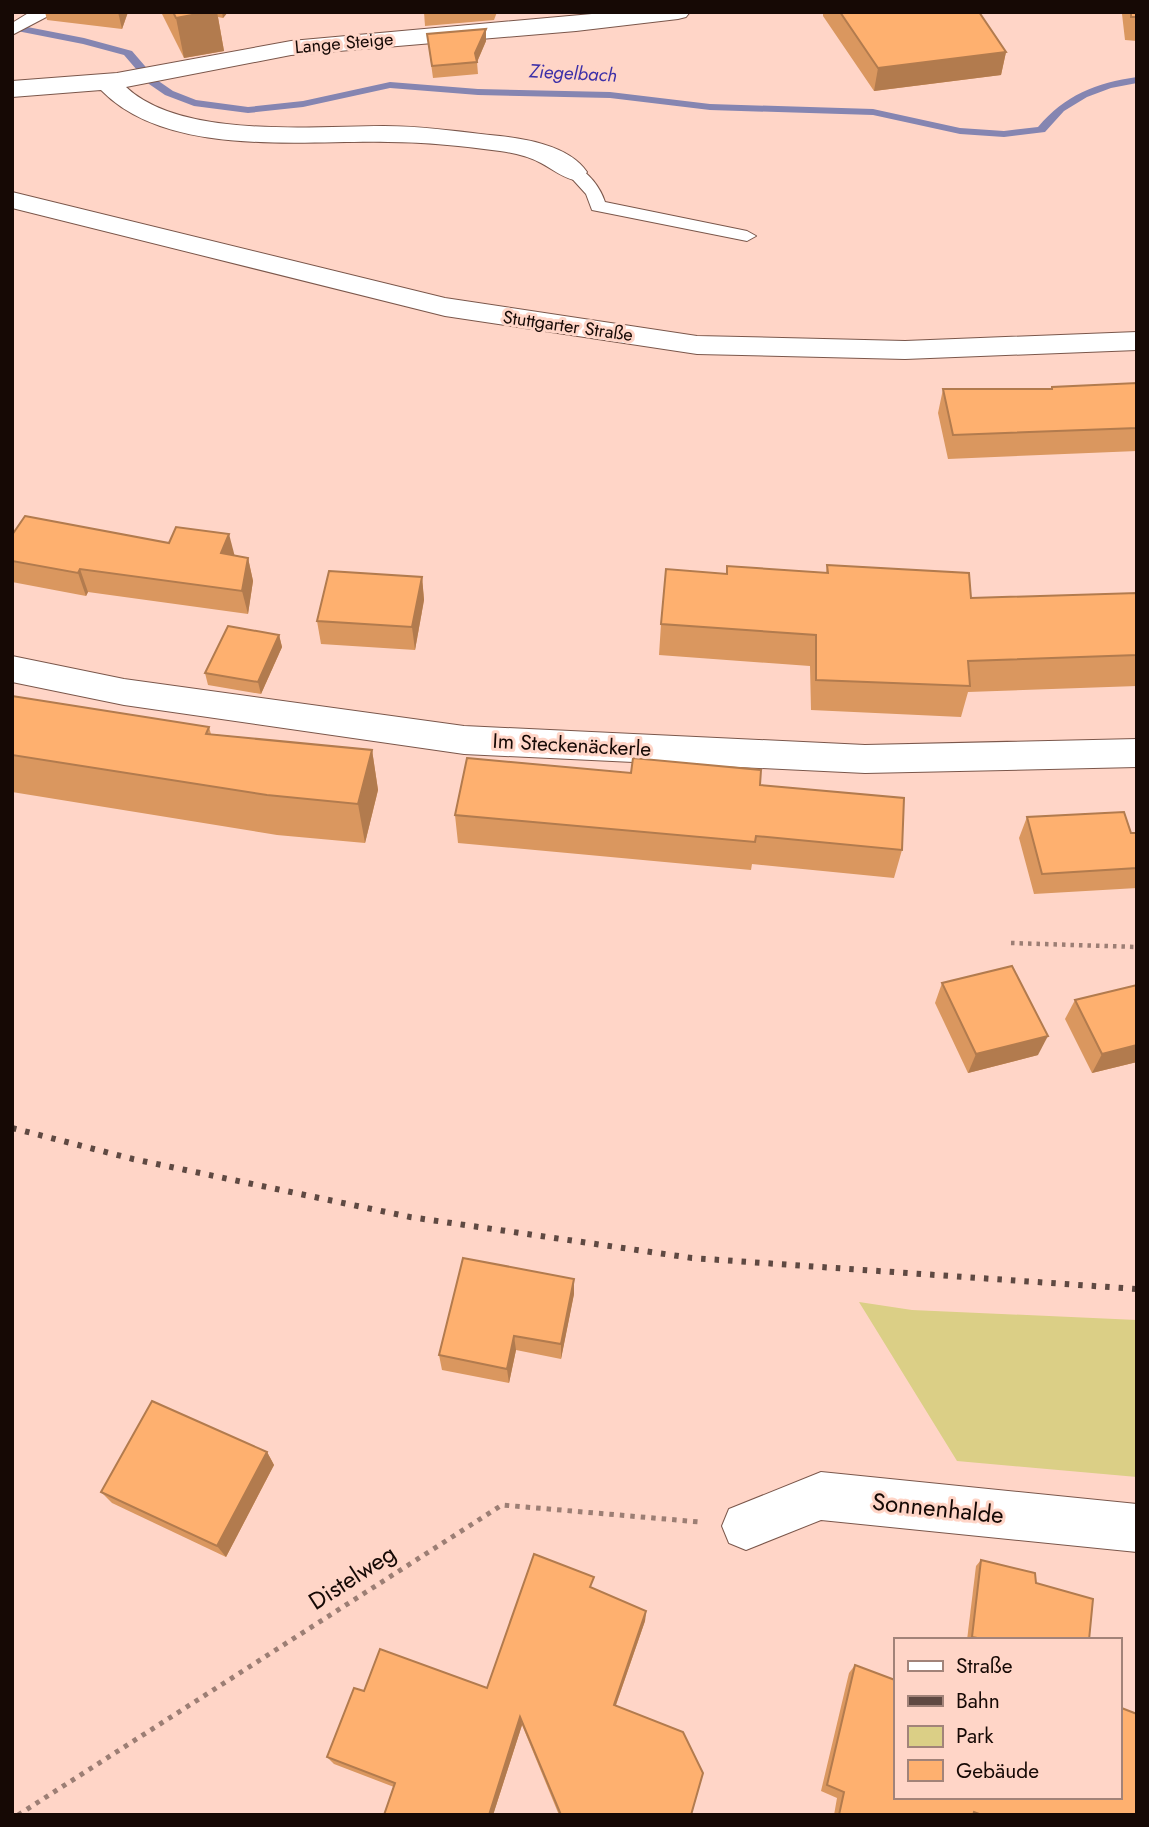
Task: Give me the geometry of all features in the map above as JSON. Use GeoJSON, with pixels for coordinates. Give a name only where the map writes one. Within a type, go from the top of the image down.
{"type":"FeatureCollection","features":[{"type":"Feature","properties":{"kind":"street","name":"Lange Steige"},"geometry":{"type":"LineString","coordinates":[[12,89],[112,81],[302,47],[576,24],[678,12]]}},
{"type":"Feature","properties":{"kind":"street"},"geometry":{"type":"LineString","coordinates":[[112,81],[130,103],[175,121],[224,131],[420,135],[477,141],[531,148],[556,159],[574,172]]}},
{"type":"Feature","properties":{"kind":"street","name":"Stuttgarter Straße"},"geometry":{"type":"LineString","coordinates":[[12,200],[445,307],[697,345],[905,350],[1137,341]]}},
{"type":"Feature","properties":{"kind":"street","name":"Im Steckenäckerle"},"geometry":{"type":"LineString","coordinates":[[12,669],[124,692],[464,740],[865,760],[1137,753]]}},
{"type":"Feature","properties":{"kind":"street","name":"Sonnenhalde"},"geometry":{"type":"LineString","coordinates":[[746,1526],[821,1496],[1137,1528]]}},
{"type":"Feature","properties":{"kind":"lane"},"geometry":{"type":"LineString","coordinates":[[16,27],[44,14]]}},
{"type":"Feature","properties":{"kind":"lane"},"geometry":{"type":"LineString","coordinates":[[574,172],[594,193],[598,206],[747,236]]}},
{"type":"Feature","properties":{"kind":"path"},"geometry":{"type":"LineString","coordinates":[[1011,943],[1137,947]]}},
{"type":"Feature","properties":{"kind":"path","name":"Distelweg"},"geometry":{"type":"LineString","coordinates":[[19,1815],[502,1505],[746,1526]]}},
{"type":"Feature","properties":{"kind":"green space"},"geometry":{"type":"Polygon","coordinates":[[[859,1302],[912,1310],[1137,1320],[1137,1477],[957,1461],[859,1302]]]}},
{"type":"Feature","properties":{"kind":"building"},"geometry":{"type":"Polygon","coordinates":[[[173,12],[208,12],[176,18],[173,12]]]}},
{"type":"Feature","properties":{"kind":"building"},"geometry":{"type":"Polygon","coordinates":[[[840,12],[979,12],[1006,52],[878,68],[840,12]]]}},
{"type":"Feature","properties":{"kind":"building"},"geometry":{"type":"Polygon","coordinates":[[[486,29],[475,53],[477,62],[432,66],[427,34],[486,29]]]}},
{"type":"Feature","properties":{"kind":"building"},"geometry":{"type":"Polygon","coordinates":[[[1137,383],[1137,428],[953,435],[943,389],[1052,389],[1137,383]]]}},
{"type":"Feature","properties":{"kind":"building"},"geometry":{"type":"Polygon","coordinates":[[[25,516],[169,543],[176,527],[229,534],[221,553],[248,558],[242,591],[80,569],[78,573],[12,561],[12,535],[25,516]]]}},
{"type":"Feature","properties":{"kind":"building"},"geometry":{"type":"Polygon","coordinates":[[[827,565],[969,573],[971,598],[1137,593],[1137,655],[968,661],[970,686],[816,680],[816,635],[661,624],[666,569],[727,574],[727,566],[828,573],[827,565]]]}},
{"type":"Feature","properties":{"kind":"building"},"geometry":{"type":"Polygon","coordinates":[[[329,571],[422,577],[412,627],[317,621],[329,571]]]}},
{"type":"Feature","properties":{"kind":"building"},"geometry":{"type":"Polygon","coordinates":[[[228,626],[279,635],[258,682],[205,673],[228,626]]]}},
{"type":"Feature","properties":{"kind":"building"},"geometry":{"type":"Polygon","coordinates":[[[12,696],[209,727],[206,734],[372,750],[358,804],[267,795],[12,755],[12,696]]]}},
{"type":"Feature","properties":{"kind":"building"},"geometry":{"type":"Polygon","coordinates":[[[467,758],[631,773],[633,758],[761,770],[760,785],[904,798],[902,850],[756,836],[755,842],[455,815],[467,758]]]}},
{"type":"Feature","properties":{"kind":"building"},"geometry":{"type":"Polygon","coordinates":[[[1124,812],[1131,833],[1137,833],[1137,868],[1042,874],[1027,817],[1124,812]]]}},
{"type":"Feature","properties":{"kind":"building"},"geometry":{"type":"Polygon","coordinates":[[[1012,966],[1048,1036],[976,1054],[942,983],[1012,966]]]}},
{"type":"Feature","properties":{"kind":"building"},"geometry":{"type":"Polygon","coordinates":[[[1137,985],[1137,1045],[1102,1054],[1075,1000],[1137,985]]]}},
{"type":"Feature","properties":{"kind":"building"},"geometry":{"type":"Polygon","coordinates":[[[463,1258],[574,1279],[561,1344],[514,1336],[507,1369],[439,1355],[463,1258]]]}},
{"type":"Feature","properties":{"kind":"building"},"geometry":{"type":"Polygon","coordinates":[[[152,1401],[267,1452],[217,1546],[101,1492],[152,1401]]]}},
{"type":"Feature","properties":{"kind":"building"},"geometry":{"type":"Polygon","coordinates":[[[534,1554],[594,1577],[590,1587],[646,1611],[614,1705],[683,1732],[703,1773],[691,1815],[561,1815],[520,1717],[489,1815],[384,1815],[395,1783],[327,1757],[354,1688],[364,1691],[380,1649],[487,1688],[534,1554]]]}},
{"type":"Feature","properties":{"kind":"building"},"geometry":{"type":"Polygon","coordinates":[[[981,1560],[1035,1573],[1036,1583],[1093,1599],[1089,1638],[972,1637],[981,1560]]]}},
{"type":"Feature","properties":{"kind":"building"},"geometry":{"type":"Polygon","coordinates":[[[855,1665],[894,1680],[894,1799],[1121,1799],[1121,1708],[1137,1714],[1137,1815],[982,1815],[974,1812],[973,1815],[839,1815],[844,1792],[827,1785],[855,1665]]]}},
{"type":"Feature","properties":{"kind":"waterway","name":"Ziegelbach"},"geometry":{"type":"LineString","coordinates":[[12,27],[128,53],[153,82],[169,93],[194,103],[248,110],[303,104],[390,85],[478,92],[610,95],[710,107],[873,112],[960,131],[1004,134],[1041,130],[1061,109],[1083,94],[1108,85],[1137,80]]}},
{"type":"Feature","properties":{"kind":"railway"},"geometry":{"type":"LineString","coordinates":[[12,1128],[133,1159],[410,1217],[692,1258],[1137,1289]]}}]}
